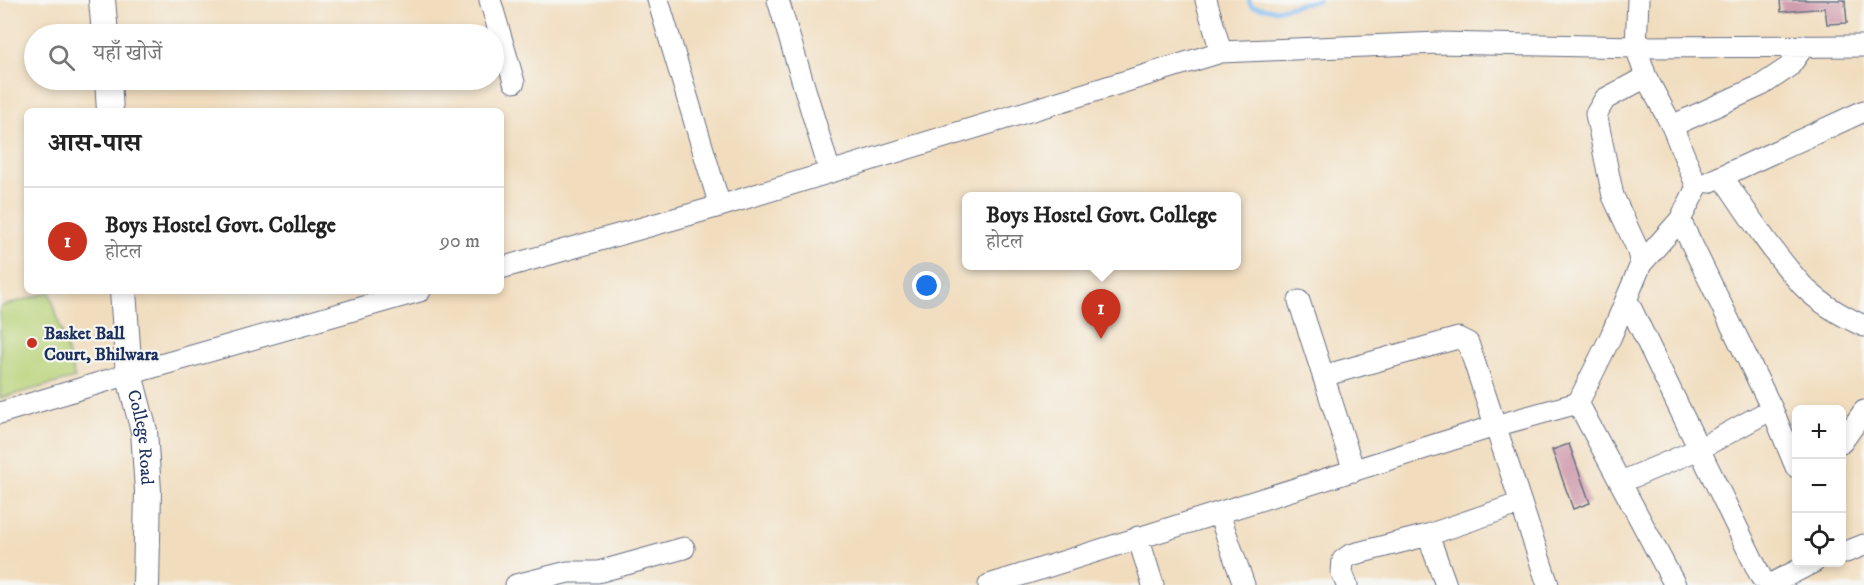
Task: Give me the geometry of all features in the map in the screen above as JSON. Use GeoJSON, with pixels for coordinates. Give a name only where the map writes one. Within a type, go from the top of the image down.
{"type":"FeatureCollection","features":[{"type":"Feature","properties":{"kind":"main road"},"geometry":{"type":"LineString","coordinates":[[102,0],[104,24]]}},
{"type":"Feature","properties":{"kind":"main road"},"geometry":{"type":"LineString","coordinates":[[109,90],[110,108]]}},
{"type":"Feature","properties":{"kind":"main road","name":"College Road"},"geometry":{"type":"LineString","coordinates":[[123,294],[129,374],[144,431],[148,491],[146,585]]}},
{"type":"Feature","properties":{"kind":"street"},"geometry":{"type":"LineString","coordinates":[[490,0],[497,24]]}},
{"type":"Feature","properties":{"kind":"street"},"geometry":{"type":"LineString","coordinates":[[658,0],[720,206]]}},
{"type":"Feature","properties":{"kind":"street"},"geometry":{"type":"LineString","coordinates":[[778,0],[830,172]]}},
{"type":"Feature","properties":{"kind":"street"},"geometry":{"type":"LineString","coordinates":[[1206,0],[1221,52]]}},
{"type":"Feature","properties":{"kind":"street"},"geometry":{"type":"LineString","coordinates":[[1638,0],[1636,47],[1646,77],[1672,126],[1697,187]]}},
{"type":"Feature","properties":{"kind":"street"},"geometry":{"type":"LineString","coordinates":[[504,267],[720,206],[1221,52],[1438,43],[1636,47],[1864,46]]}},
{"type":"Feature","properties":{"kind":"street"},"geometry":{"type":"LineString","coordinates":[[1672,126],[1762,85],[1789,67],[1804,46]]}},
{"type":"Feature","properties":{"kind":"street"},"geometry":{"type":"LineString","coordinates":[[504,48],[514,82]]}},
{"type":"Feature","properties":{"kind":"street"},"geometry":{"type":"LineString","coordinates":[[1641,264],[1637,248],[1612,196],[1596,114],[1605,99],[1646,77]]}},
{"type":"Feature","properties":{"kind":"street"},"geometry":{"type":"LineString","coordinates":[[989,585],[1031,579],[1138,537],[1220,514],[1495,426],[1578,403],[1627,300],[1641,264],[1680,220],[1697,187],[1864,111]]}},
{"type":"Feature","properties":{"kind":"street"},"geometry":{"type":"LineString","coordinates":[[1722,176],[1755,225],[1803,286],[1826,306],[1864,326]]}},
{"type":"Feature","properties":{"kind":"street"},"geometry":{"type":"LineString","coordinates":[[1680,220],[1772,409],[1794,459]]}},
{"type":"Feature","properties":{"kind":"street"},"geometry":{"type":"LineString","coordinates":[[0,413],[409,294]]}},
{"type":"Feature","properties":{"kind":"street"},"geometry":{"type":"LineString","coordinates":[[1627,300],[1765,581],[1801,567]]}},
{"type":"Feature","properties":{"kind":"street"},"geometry":{"type":"LineString","coordinates":[[1299,302],[1354,471]]}},
{"type":"Feature","properties":{"kind":"street"},"geometry":{"type":"LineString","coordinates":[[1323,376],[1458,338],[1468,343],[1548,585]]}},
{"type":"Feature","properties":{"kind":"street"},"geometry":{"type":"LineString","coordinates":[[1578,403],[1675,585]]}},
{"type":"Feature","properties":{"kind":"street"},"geometry":{"type":"LineString","coordinates":[[1621,482],[1699,449],[1772,409]]}},
{"type":"Feature","properties":{"kind":"street"},"geometry":{"type":"LineString","coordinates":[[1846,436],[1864,411]]}},
{"type":"Feature","properties":{"kind":"street"},"geometry":{"type":"LineString","coordinates":[[1347,585],[1342,566],[1343,560],[1350,555],[1428,535],[1521,503]]}},
{"type":"Feature","properties":{"kind":"street"},"geometry":{"type":"LineString","coordinates":[[1220,514],[1244,585]]}},
{"type":"Feature","properties":{"kind":"street"},"geometry":{"type":"LineString","coordinates":[[1428,535],[1446,585]]}},
{"type":"Feature","properties":{"kind":"street"},"geometry":{"type":"LineString","coordinates":[[1138,537],[1153,585]]}},
{"type":"Feature","properties":{"kind":"street"},"geometry":{"type":"LineString","coordinates":[[1846,552],[1864,544]]}},
{"type":"Feature","properties":{"kind":"street"},"geometry":{"type":"LineString","coordinates":[[516,585],[568,572],[598,572],[684,548]]}},
{"type":"Feature","properties":{"kind":"green space","name":"Basket Ball Court, Bhilwara"},"geometry":{"type":"Polygon","coordinates":[[[43,294],[51,294],[75,378],[0,398],[0,307],[43,294]]]}},
{"type":"Feature","properties":{"kind":"building"},"geometry":{"type":"Polygon","coordinates":[[[1780,0],[1845,0],[1847,23],[1827,24],[1825,8],[1781,12],[1780,0]]]}},
{"type":"Feature","properties":{"kind":"building"},"geometry":{"type":"Polygon","coordinates":[[[1569,444],[1590,503],[1573,509],[1552,450],[1569,444]]]}},
{"type":"Feature","properties":{"kind":"waterway"},"geometry":{"type":"LineString","coordinates":[[1249,0],[1251,6],[1275,10],[1319,0]]}},
{"type":"Feature","properties":{"kind":"place","name":"Boys Hostel Govt. College"},"geometry":{"type":"Point","coordinates":[1101,339]}},
{"type":"Feature","properties":{"kind":"place","name":"Basket Ball Court, Bhilwara"},"geometry":{"type":"Point","coordinates":[32,343]}}]}
